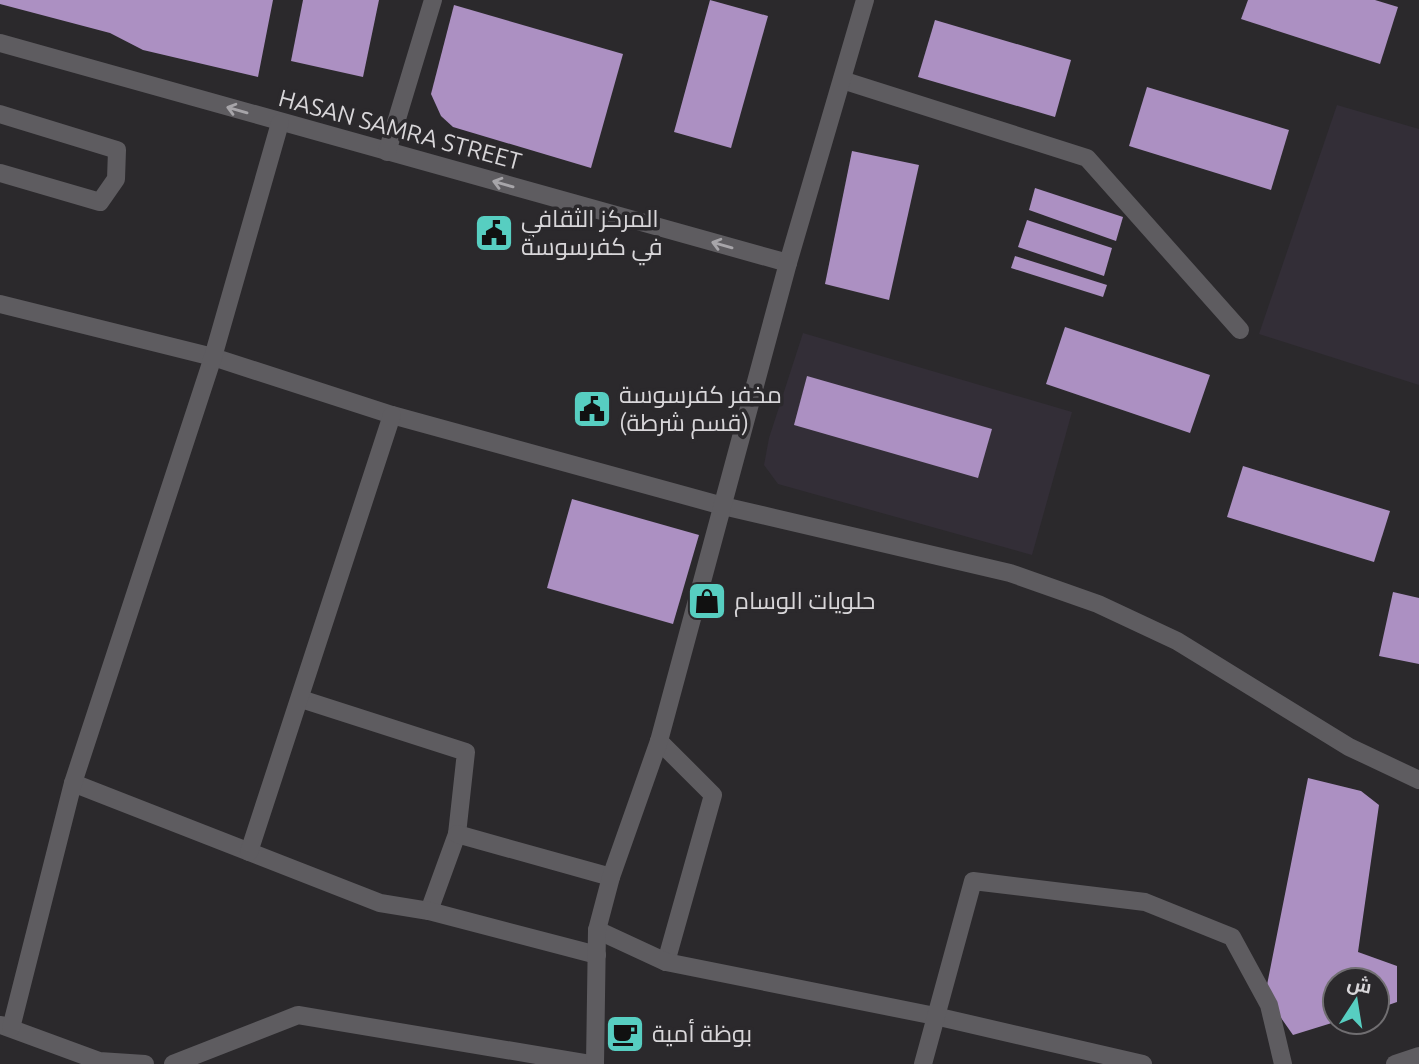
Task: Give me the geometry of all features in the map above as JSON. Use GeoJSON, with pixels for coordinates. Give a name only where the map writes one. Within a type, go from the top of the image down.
{"type":"FeatureCollection","features":[{"type":"Feature","properties":{"kind":"street"},"geometry":{"type":"LineString","coordinates":[[387,152],[433,0]]}},
{"type":"Feature","properties":{"kind":"street"},"geometry":{"type":"LineString","coordinates":[[173,1064],[299,1015],[593,1064],[597,930],[611,877],[659,741],[788,263],[865,0]]}},
{"type":"Feature","properties":{"kind":"street","name":"HASAN SAMRA STREET"},"geometry":{"type":"LineString","coordinates":[[0,43],[788,263]]}},
{"type":"Feature","properties":{"kind":"street"},"geometry":{"type":"LineString","coordinates":[[842,80],[1087,158],[1240,330]]}},
{"type":"Feature","properties":{"kind":"street"},"geometry":{"type":"LineString","coordinates":[[0,114],[117,150],[116,179],[100,202],[0,173]]}},
{"type":"Feature","properties":{"kind":"street"},"geometry":{"type":"LineString","coordinates":[[145,1064],[99,1062],[6,1027],[73,783],[213,357],[280,123]]}},
{"type":"Feature","properties":{"kind":"street"},"geometry":{"type":"LineString","coordinates":[[0,304],[213,357],[391,415],[723,506],[1010,573],[1098,604],[1177,641],[1349,747],[1419,780]]}},
{"type":"Feature","properties":{"kind":"street"},"geometry":{"type":"LineString","coordinates":[[249,852],[301,699],[391,415]]}},
{"type":"Feature","properties":{"kind":"street"},"geometry":{"type":"LineString","coordinates":[[301,699],[467,752],[457,834],[429,911]]}},
{"type":"Feature","properties":{"kind":"street"},"geometry":{"type":"LineString","coordinates":[[659,741],[713,795],[666,962]]}},
{"type":"Feature","properties":{"kind":"street"},"geometry":{"type":"LineString","coordinates":[[73,783],[380,904],[429,911],[597,955]]}},
{"type":"Feature","properties":{"kind":"street"},"geometry":{"type":"LineString","coordinates":[[457,834],[611,877]]}},
{"type":"Feature","properties":{"kind":"street"},"geometry":{"type":"LineString","coordinates":[[923,1064],[973,881],[1145,902],[1232,937],[1269,1005],[1283,1064]]}},
{"type":"Feature","properties":{"kind":"street"},"geometry":{"type":"LineString","coordinates":[[597,930],[666,962],[935,1017],[1143,1064]]}},
{"type":"Feature","properties":{"kind":"street"},"geometry":{"type":"LineString","coordinates":[[1395,1064],[1419,1056]]}},
{"type":"Feature","properties":{"kind":"shaded area"},"geometry":{"type":"Polygon","coordinates":[[[1337,105],[1419,129],[1419,385],[1259,334],[1337,105]]]}},
{"type":"Feature","properties":{"kind":"shaded area"},"geometry":{"type":"Polygon","coordinates":[[[803,333],[1072,412],[1032,555],[778,484],[764,465],[769,438],[803,333]]]}},
{"type":"Feature","properties":{"kind":"building"},"geometry":{"type":"Polygon","coordinates":[[[0,0],[273,0],[258,77],[143,50],[110,33],[0,4],[0,0]]]}},
{"type":"Feature","properties":{"kind":"building"},"geometry":{"type":"Polygon","coordinates":[[[303,0],[379,0],[363,77],[291,61],[303,0]]]}},
{"type":"Feature","properties":{"kind":"building"},"geometry":{"type":"Polygon","coordinates":[[[710,0],[768,16],[731,148],[674,132],[710,0]]]}},
{"type":"Feature","properties":{"kind":"building"},"geometry":{"type":"Polygon","coordinates":[[[1248,0],[1375,0],[1398,7],[1380,64],[1241,19],[1248,0]]]}},
{"type":"Feature","properties":{"kind":"building"},"geometry":{"type":"Polygon","coordinates":[[[454,5],[623,54],[591,168],[453,127],[441,116],[431,94],[454,5]]]}},
{"type":"Feature","properties":{"kind":"building"},"geometry":{"type":"Polygon","coordinates":[[[935,20],[1071,60],[1055,117],[918,77],[935,20]]]}},
{"type":"Feature","properties":{"kind":"building"},"geometry":{"type":"Polygon","coordinates":[[[1147,87],[1289,130],[1271,190],[1129,146],[1147,87]]]}},
{"type":"Feature","properties":{"kind":"building"},"geometry":{"type":"Polygon","coordinates":[[[852,151],[919,165],[889,300],[825,284],[852,151]]]}},
{"type":"Feature","properties":{"kind":"building"},"geometry":{"type":"Polygon","coordinates":[[[1035,188],[1123,217],[1116,241],[1029,210],[1035,188]]]}},
{"type":"Feature","properties":{"kind":"building"},"geometry":{"type":"Polygon","coordinates":[[[1027,220],[1112,248],[1104,276],[1018,247],[1027,220]]]}},
{"type":"Feature","properties":{"kind":"building"},"geometry":{"type":"Polygon","coordinates":[[[1015,256],[1107,285],[1103,297],[1011,268],[1015,256]]]}},
{"type":"Feature","properties":{"kind":"building"},"geometry":{"type":"Polygon","coordinates":[[[1065,327],[1210,375],[1190,433],[1046,384],[1065,327]]]}},
{"type":"Feature","properties":{"kind":"building"},"geometry":{"type":"Polygon","coordinates":[[[807,376],[992,429],[978,478],[794,425],[807,376]]]}},
{"type":"Feature","properties":{"kind":"building"},"geometry":{"type":"Polygon","coordinates":[[[1243,466],[1390,511],[1374,562],[1227,517],[1243,466]]]}},
{"type":"Feature","properties":{"kind":"building"},"geometry":{"type":"Polygon","coordinates":[[[572,499],[699,535],[673,624],[547,588],[572,499]]]}},
{"type":"Feature","properties":{"kind":"building"},"geometry":{"type":"Polygon","coordinates":[[[1393,592],[1419,598],[1419,664],[1379,656],[1393,592]]]}},
{"type":"Feature","properties":{"kind":"building"},"geometry":{"type":"Polygon","coordinates":[[[1308,778],[1361,791],[1379,805],[1358,952],[1397,966],[1397,1002],[1391,1004],[1391,966],[1321,966],[1321,1026],[1293,1035],[1265,995],[1308,778]]]}},
{"type":"Feature","properties":{"kind":"place","name":"المركز الثقافي في كفرسوسة"},"geometry":{"type":"Point","coordinates":[494,233]}},
{"type":"Feature","properties":{"kind":"place","name":"مخفر كفرسوسة (قسم شرطة)"},"geometry":{"type":"Point","coordinates":[592,409]}},
{"type":"Feature","properties":{"kind":"place","name":"حلويات الوسام"},"geometry":{"type":"Point","coordinates":[707,601]}},
{"type":"Feature","properties":{"kind":"place","name":"بوظة أمية"},"geometry":{"type":"Point","coordinates":[625,1034]}}]}
